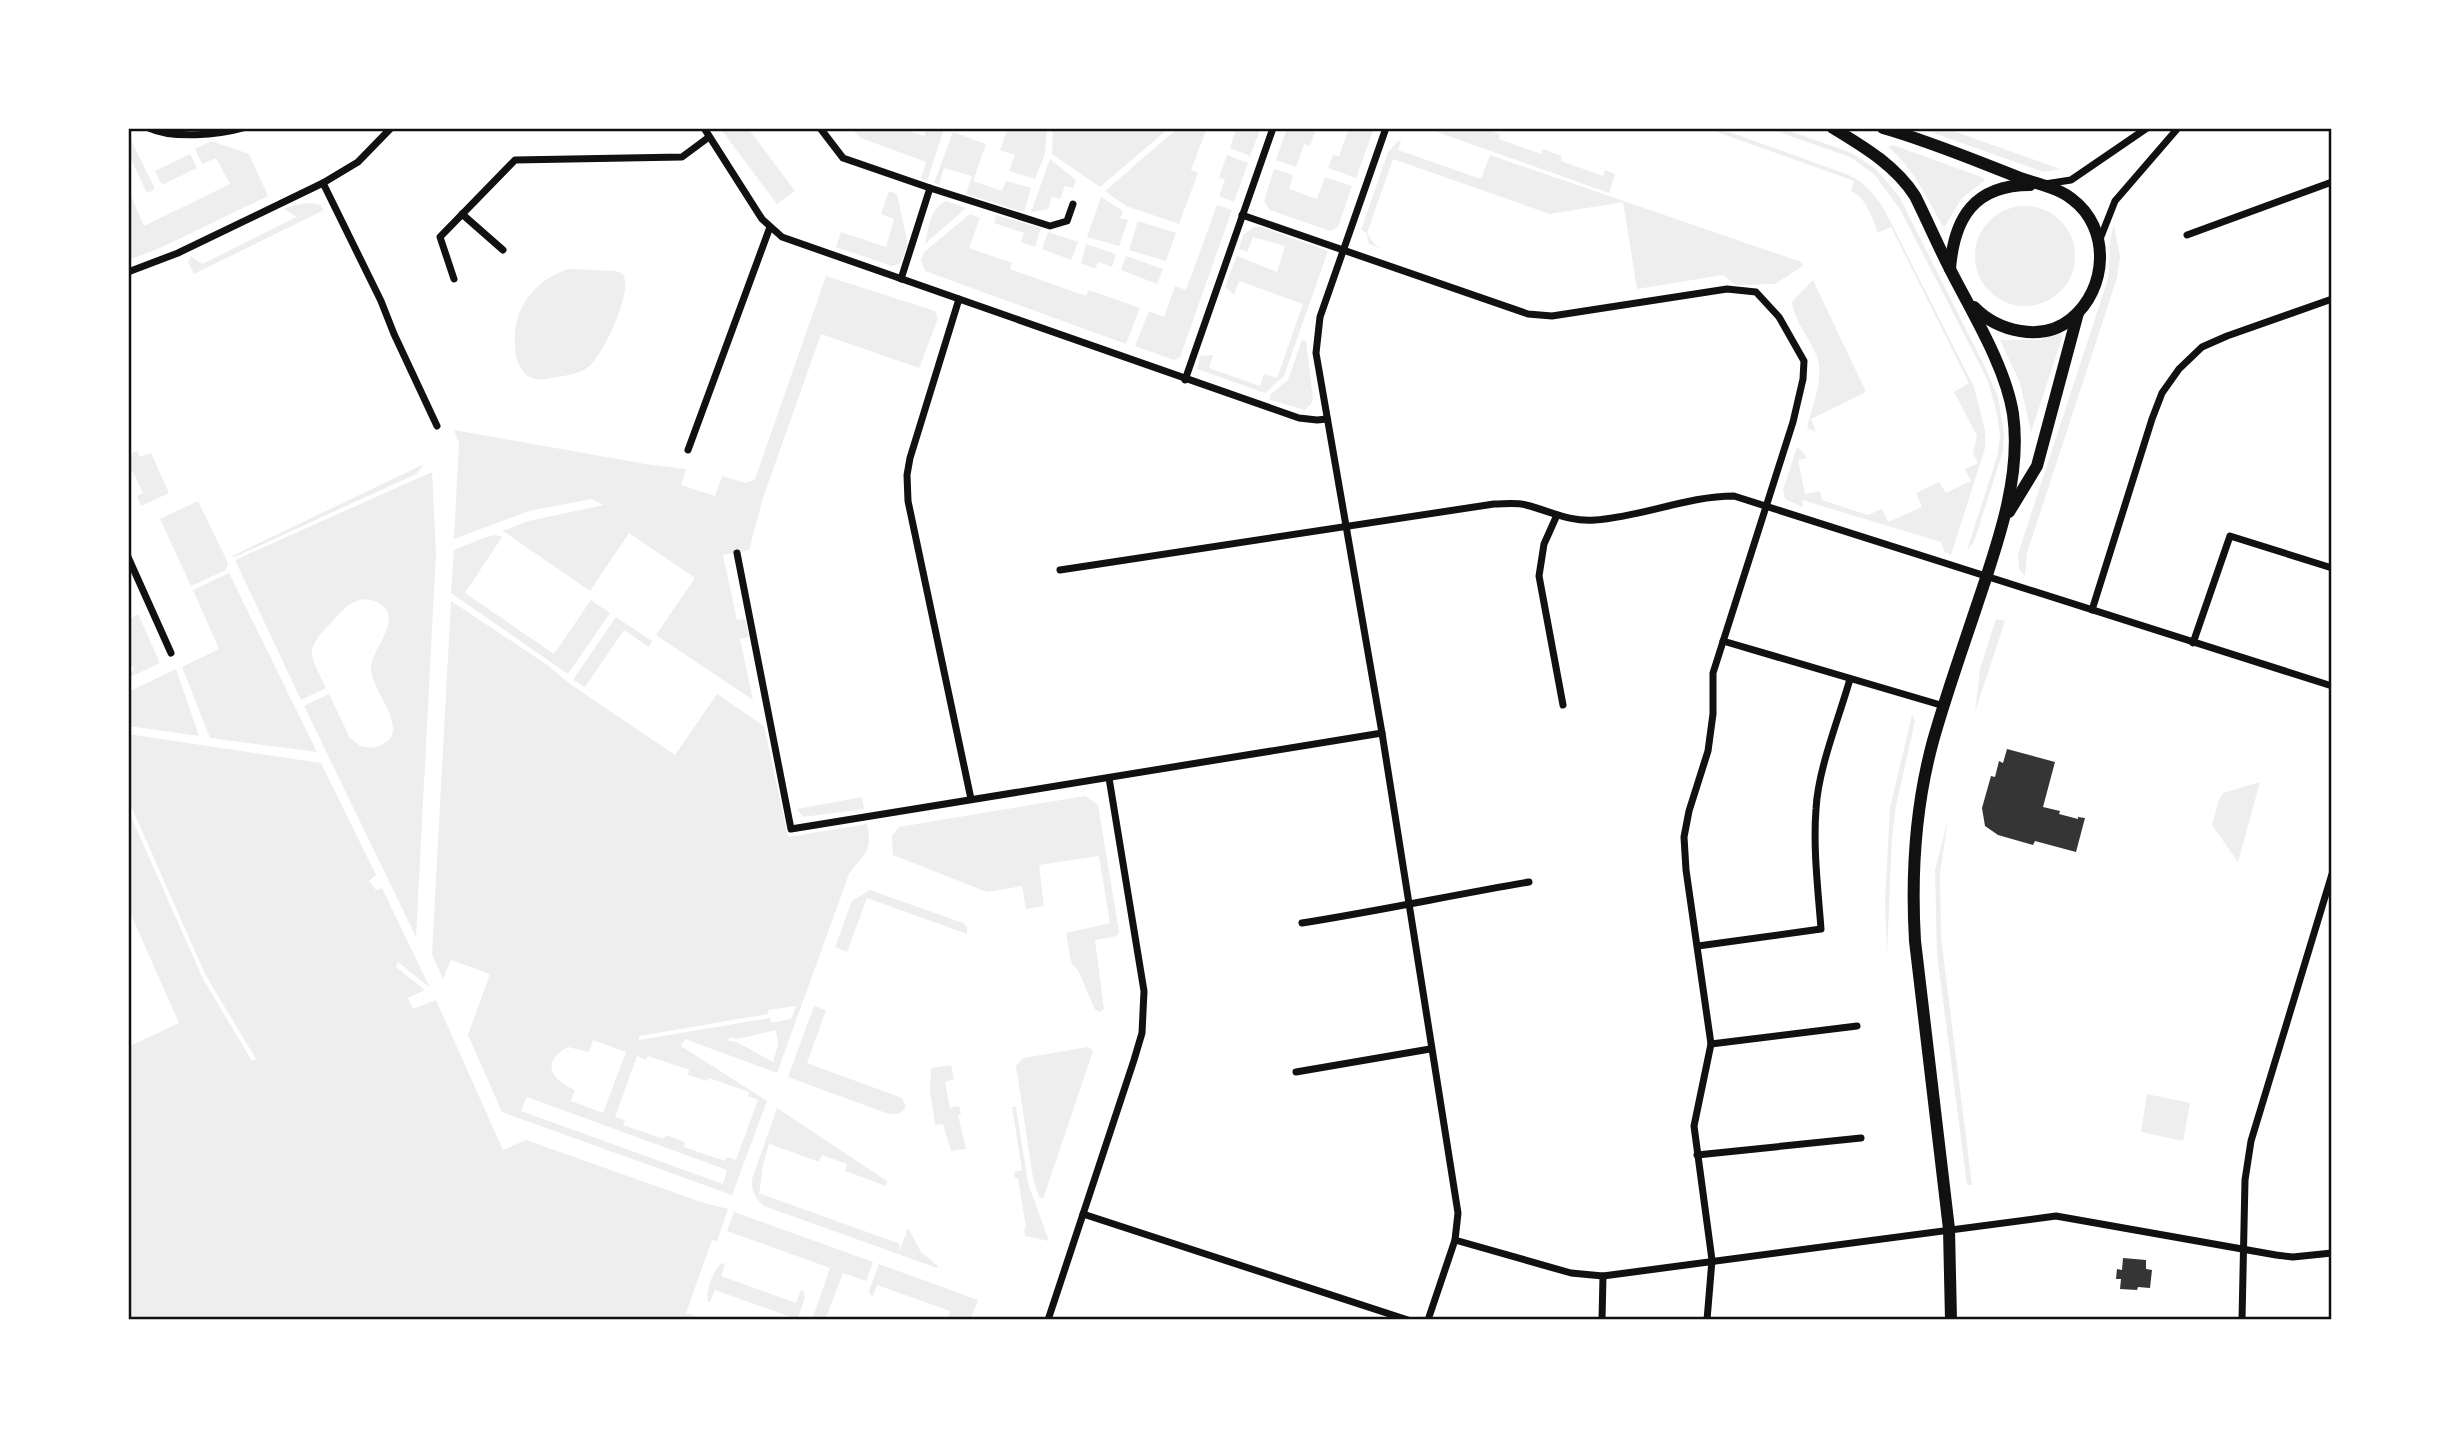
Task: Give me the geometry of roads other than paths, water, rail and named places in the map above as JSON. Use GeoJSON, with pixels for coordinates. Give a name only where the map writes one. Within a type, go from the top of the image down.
{"type":"FeatureCollection","features":[{"type":"Feature","properties":{"kind":"street"},"geometry":{"type":"LineString","coordinates":[[149,128],[158,132],[189,135],[243,128]]}},
{"type":"Feature","properties":{"kind":"street"},"geometry":{"type":"LineString","coordinates":[[128,272],[178,253],[323,183],[358,162],[391,128]]}},
{"type":"Feature","properties":{"kind":"street"},"geometry":{"type":"LineString","coordinates":[[704,128],[762,219],[782,237],[1185,380],[1304,419],[1326,419]]}},
{"type":"Feature","properties":{"kind":"street"},"geometry":{"type":"LineString","coordinates":[[820,128],[843,159],[1050,226],[1068,222],[1073,204]]}},
{"type":"Feature","properties":{"kind":"street"},"geometry":{"type":"LineString","coordinates":[[1386,128],[1320,317],[1317,362],[1382,733],[1458,1213],[1455,1240],[1428,1320]]}},
{"type":"Feature","properties":{"kind":"street"},"geometry":{"type":"LineString","coordinates":[[1833,128],[1867,149],[1906,182],[2002,377],[2013,413],[2015,445],[2005,519],[1932,744],[1918,815],[1913,903],[1927,1057],[1949,1229],[1951,1320]]}},
{"type":"Feature","properties":{"kind":"street"},"geometry":{"type":"LineString","coordinates":[[1883,128],[2058,190],[2078,204],[2094,225],[2100,240],[2099,274],[2090,295],[2070,320],[2038,331],[2004,328],[1986,320],[1965,298]]}},
{"type":"Feature","properties":{"kind":"street"},"geometry":{"type":"LineString","coordinates":[[1950,270],[1955,233],[1971,206],[1999,189],[2071,180],[2147,128]]}},
{"type":"Feature","properties":{"kind":"street"},"geometry":{"type":"LineString","coordinates":[[2100,240],[2115,201],[2178,128]]}},
{"type":"Feature","properties":{"kind":"street"},"geometry":{"type":"LineString","coordinates":[[1185,380],[1272,131]]}},
{"type":"Feature","properties":{"kind":"street"},"geometry":{"type":"LineString","coordinates":[[454,279],[440,237],[515,160],[682,157],[709,137]]}},
{"type":"Feature","properties":{"kind":"street"},"geometry":{"type":"LineString","coordinates":[[2187,235],[2332,182]]}},
{"type":"Feature","properties":{"kind":"street"},"geometry":{"type":"LineString","coordinates":[[323,183],[381,301],[437,426]]}},
{"type":"Feature","properties":{"kind":"street"},"geometry":{"type":"LineString","coordinates":[[901,279],[930,188]]}},
{"type":"Feature","properties":{"kind":"street"},"geometry":{"type":"LineString","coordinates":[[462,214],[503,250]]}},
{"type":"Feature","properties":{"kind":"street"},"geometry":{"type":"LineString","coordinates":[[1242,215],[1516,311],[1540,316],[1727,289],[1756,292],[1779,317],[1804,361],[1803,379],[1793,422],[1713,673],[1713,714],[1708,751],[1689,811],[1684,837],[1711,1044],[1694,1126],[1712,1260],[1707,1320]]}},
{"type":"Feature","properties":{"kind":"street"},"geometry":{"type":"LineString","coordinates":[[688,450],[770,227]]}},
{"type":"Feature","properties":{"kind":"street"},"geometry":{"type":"LineString","coordinates":[[959,299],[907,475],[908,501],[971,799]]}},
{"type":"Feature","properties":{"kind":"street"},"geometry":{"type":"LineString","coordinates":[[2092,610],[2152,419],[2162,393],[2179,369],[2202,347],[2332,299]]}},
{"type":"Feature","properties":{"kind":"street"},"geometry":{"type":"LineString","coordinates":[[2005,519],[2037,466],[2079,310]]}},
{"type":"Feature","properties":{"kind":"street"},"geometry":{"type":"LineString","coordinates":[[1060,570],[1494,504],[1524,504],[1575,520],[1597,520],[1716,496],[1734,496],[2332,686]]}},
{"type":"Feature","properties":{"kind":"street"},"geometry":{"type":"LineString","coordinates":[[1557,515],[1544,544],[1539,576],[1563,705]]}},
{"type":"Feature","properties":{"kind":"street"},"geometry":{"type":"LineString","coordinates":[[2193,643],[2230,536],[2332,568]]}},
{"type":"Feature","properties":{"kind":"street"},"geometry":{"type":"LineString","coordinates":[[737,553],[791,828],[1382,733]]}},
{"type":"Feature","properties":{"kind":"street"},"geometry":{"type":"LineString","coordinates":[[128,557],[171,653]]}},
{"type":"Feature","properties":{"kind":"street"},"geometry":{"type":"LineString","coordinates":[[1723,640],[1944,706]]}},
{"type":"Feature","properties":{"kind":"street"},"geometry":{"type":"LineString","coordinates":[[1698,946],[1821,929],[1815,850],[1816,807],[1820,782],[1850,678]]}},
{"type":"Feature","properties":{"kind":"street"},"geometry":{"type":"LineString","coordinates":[[1048,1320],[1142,1033],[1143,976],[1109,778]]}},
{"type":"Feature","properties":{"kind":"street"},"geometry":{"type":"LineString","coordinates":[[2242,1320],[2245,1180],[2252,1141],[2332,874]]}},
{"type":"Feature","properties":{"kind":"street"},"geometry":{"type":"LineString","coordinates":[[1302,923],[1409,906],[1428,900],[1529,882]]}},
{"type":"Feature","properties":{"kind":"street"},"geometry":{"type":"LineString","coordinates":[[1711,1044],[1857,1026]]}},
{"type":"Feature","properties":{"kind":"street"},"geometry":{"type":"LineString","coordinates":[[1296,1072],[1430,1049]]}},
{"type":"Feature","properties":{"kind":"street"},"geometry":{"type":"LineString","coordinates":[[1698,1155],[1861,1138]]}},
{"type":"Feature","properties":{"kind":"street"},"geometry":{"type":"LineString","coordinates":[[1083,1214],[1408,1320]]}},
{"type":"Feature","properties":{"kind":"street"},"geometry":{"type":"LineString","coordinates":[[1455,1240],[1571,1273],[1604,1276],[2056,1216],[2293,1257],[2332,1252]]}},
{"type":"Feature","properties":{"kind":"street"},"geometry":{"type":"LineString","coordinates":[[1602,1320],[1604,1276]]}}]}
